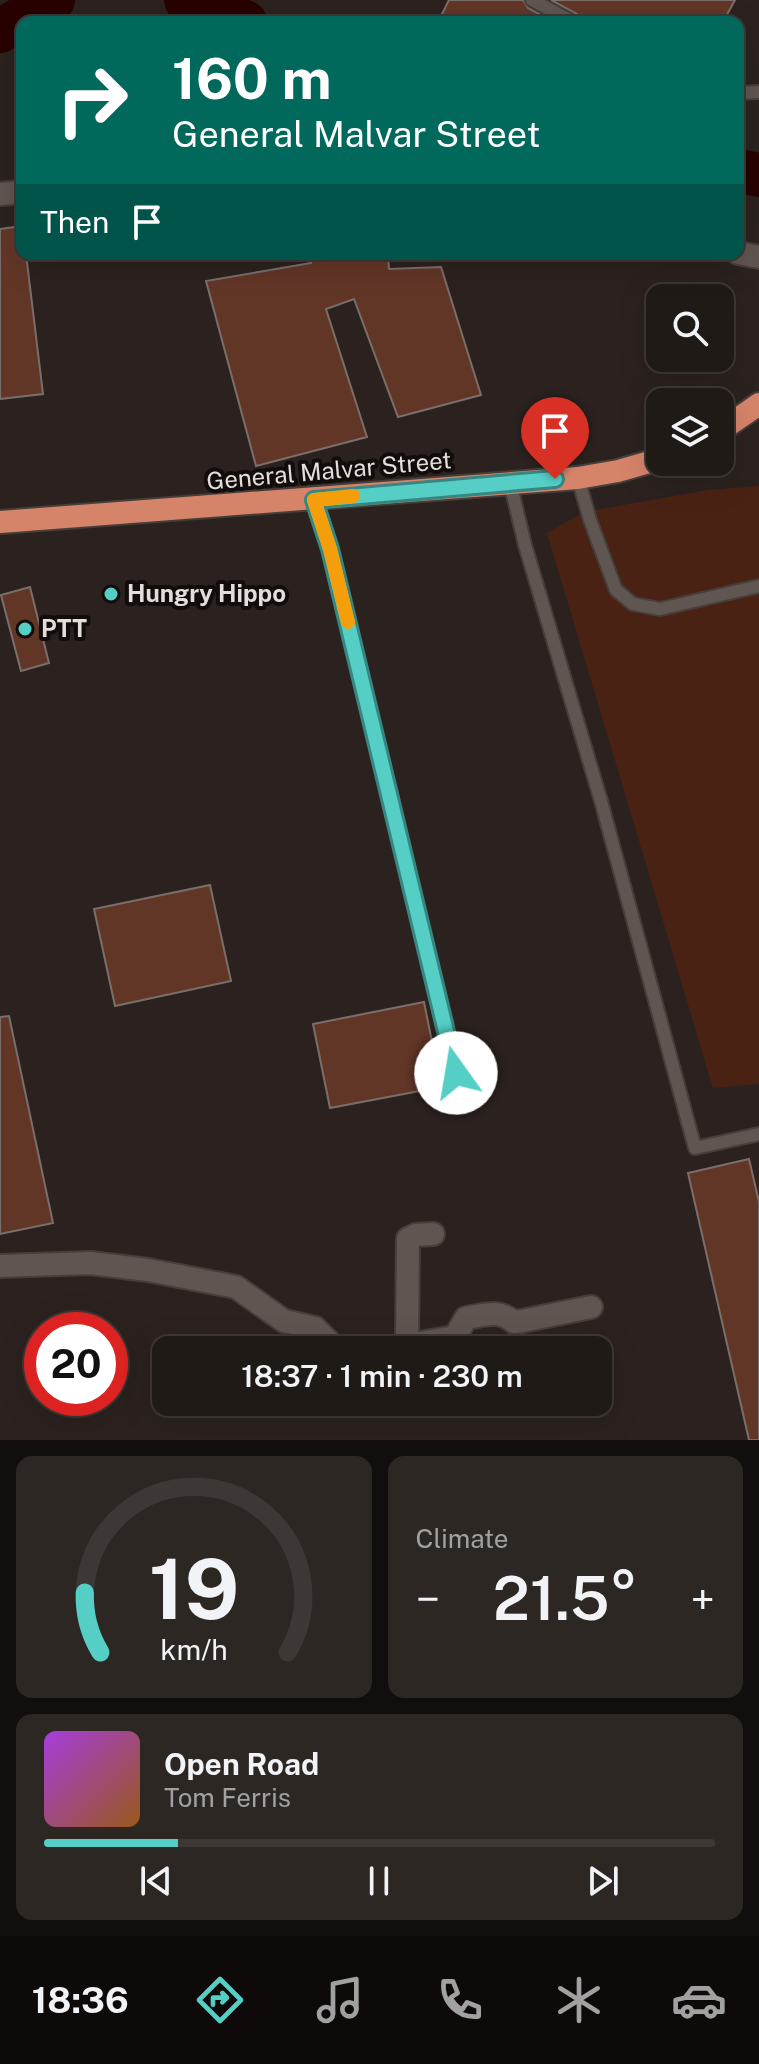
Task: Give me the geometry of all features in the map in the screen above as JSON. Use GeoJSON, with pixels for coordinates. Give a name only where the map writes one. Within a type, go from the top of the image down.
{"type":"FeatureCollection","features":[{"type":"Feature","properties":{"kind":"highway"},"geometry":{"type":"LineString","coordinates":[[734,421],[759,404]]}},
{"type":"Feature","properties":{"kind":"highway","name":"General Malvar Street"},"geometry":{"type":"LineString","coordinates":[[0,522],[578,478],[646,463]]}},
{"type":"Feature","properties":{"kind":"street"},"geometry":{"type":"LineString","coordinates":[[407,1336],[408,1239],[433,1234]]}},
{"type":"Feature","properties":{"kind":"street"},"geometry":{"type":"LineString","coordinates":[[0,1266],[90,1263],[148,1270],[236,1287],[284,1321],[315,1328],[323,1336]]}},
{"type":"Feature","properties":{"kind":"street"},"geometry":{"type":"LineString","coordinates":[[456,1336],[466,1318],[499,1313],[514,1322],[591,1307]]}},
{"type":"Feature","properties":{"kind":"lane"},"geometry":{"type":"LineString","coordinates":[[532,0],[562,16]]}},
{"type":"Feature","properties":{"kind":"lane"},"geometry":{"type":"LineString","coordinates":[[578,478],[616,590],[633,604],[660,609],[759,586]]}},
{"type":"Feature","properties":{"kind":"lane"},"geometry":{"type":"LineString","coordinates":[[510,482],[525,545],[601,801],[695,1148],[759,1134]]}},
{"type":"Feature","properties":{"kind":"lane"},"geometry":{"type":"LineString","coordinates":[[314,500],[330,549],[456,1073]]}},
{"type":"Feature","properties":{"kind":"shaded area"},"geometry":{"type":"Polygon","coordinates":[[[759,486],[759,1084],[713,1088],[547,533],[584,512],[708,490],[759,486]]]}},
{"type":"Feature","properties":{"kind":"building"},"geometry":{"type":"Polygon","coordinates":[[[449,0],[523,0],[528,8],[543,16],[441,16],[449,0]]]}},
{"type":"Feature","properties":{"kind":"building"},"geometry":{"type":"Polygon","coordinates":[[[551,0],[735,0],[726,16],[577,14],[551,0]]]}},
{"type":"Feature","properties":{"kind":"building"},"geometry":{"type":"Polygon","coordinates":[[[16,227],[16,260],[27,260],[43,394],[0,399],[0,229],[16,227]]]}},
{"type":"Feature","properties":{"kind":"building"},"geometry":{"type":"Polygon","coordinates":[[[310,260],[388,260],[389,269],[441,267],[481,395],[398,417],[354,299],[326,309],[367,437],[256,466],[206,281],[311,263],[310,260]]]}},
{"type":"Feature","properties":{"kind":"building","name":"PTT"},"geometry":{"type":"Polygon","coordinates":[[[30,587],[49,663],[21,671],[1,595],[30,587]]]}},
{"type":"Feature","properties":{"kind":"building"},"geometry":{"type":"Polygon","coordinates":[[[210,885],[231,981],[115,1006],[94,909],[210,885]]]}},
{"type":"Feature","properties":{"kind":"building"},"geometry":{"type":"Polygon","coordinates":[[[424,1002],[441,1087],[330,1108],[313,1024],[424,1002]]]}},
{"type":"Feature","properties":{"kind":"building"},"geometry":{"type":"Polygon","coordinates":[[[9,1016],[53,1223],[0,1234],[0,1017],[9,1016]]]}},
{"type":"Feature","properties":{"kind":"building"},"geometry":{"type":"Polygon","coordinates":[[[749,1159],[759,1202],[759,1440],[749,1440],[688,1173],[749,1159]]]}},
{"type":"Feature","properties":{"kind":"waterway"},"geometry":{"type":"LineString","coordinates":[[18,16],[33,0]]}},
{"type":"Feature","properties":{"kind":"waterway"},"geometry":{"type":"LineString","coordinates":[[26,16],[53,0]]}},
{"type":"Feature","properties":{"kind":"waterway"},"geometry":{"type":"LineString","coordinates":[[186,0],[229,16]]}},
{"type":"Feature","properties":{"kind":"waterway"},"geometry":{"type":"LineString","coordinates":[[9,25],[16,18]]}},
{"type":"Feature","properties":{"kind":"waterway"},"geometry":{"type":"LineString","coordinates":[[0,31],[16,22]]}},
{"type":"Feature","properties":{"kind":"waterway"},"geometry":{"type":"LineString","coordinates":[[744,172],[759,175]]}},
{"type":"Feature","properties":{"kind":"slow traffic"},"geometry":{"type":"LineString","coordinates":[[348,622],[314,500],[353,496]]}},
{"type":"Feature","properties":{"kind":"place","name":"Hungry Hippo"},"geometry":{"type":"Point","coordinates":[111,594]}},
{"type":"Feature","properties":{"kind":"place","name":"PTT"},"geometry":{"type":"Point","coordinates":[25,629]}},
{"type":"Feature","properties":{"kind":"route"},"geometry":{"type":"LineString","coordinates":[[456,1073],[330,549],[314,500],[555,479]]}}]}
